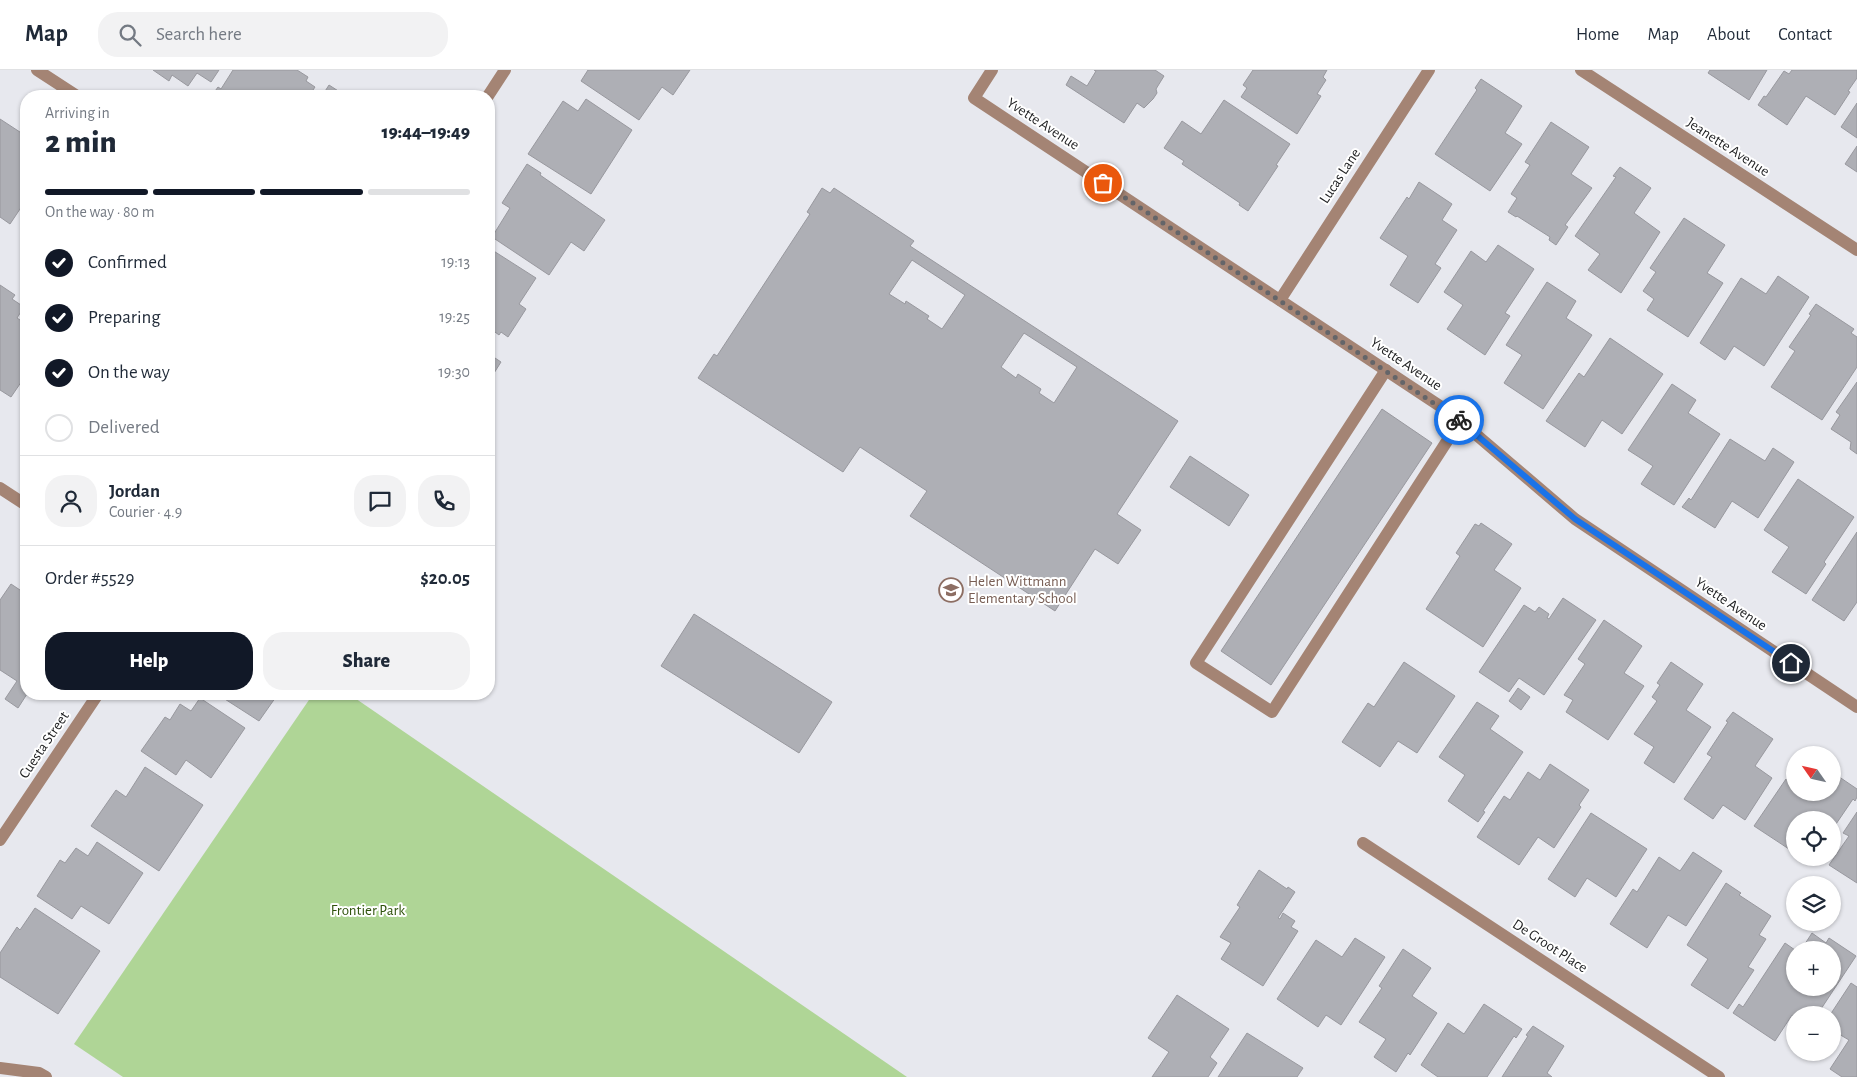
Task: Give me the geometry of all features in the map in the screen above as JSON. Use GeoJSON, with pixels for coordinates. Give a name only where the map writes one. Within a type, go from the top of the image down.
{"type":"FeatureCollection","features":[{"type":"Feature","properties":{"kind":"street"},"geometry":{"type":"LineString","coordinates":[[37,70],[68,90]]}},
{"type":"Feature","properties":{"kind":"street"},"geometry":{"type":"LineString","coordinates":[[492,90],[505,70]]}},
{"type":"Feature","properties":{"kind":"street","name":"Yvette Avenue"},"geometry":{"type":"LineString","coordinates":[[992,70],[974,98],[1386,370],[1460,421],[1575,519],[1857,707]]}},
{"type":"Feature","properties":{"kind":"street","name":"Lucas Lane"},"geometry":{"type":"LineString","coordinates":[[1280,300],[1429,70]]}},
{"type":"Feature","properties":{"kind":"street","name":"Jeanette Avenue"},"geometry":{"type":"LineString","coordinates":[[1581,70],[1857,250]]}},
{"type":"Feature","properties":{"kind":"street"},"geometry":{"type":"LineString","coordinates":[[1386,370],[1196,663],[1272,712],[1460,421]]}},
{"type":"Feature","properties":{"kind":"street"},"geometry":{"type":"LineString","coordinates":[[0,488],[20,501]]}},
{"type":"Feature","properties":{"kind":"street","name":"Cuesta Street"},"geometry":{"type":"LineString","coordinates":[[0,840],[94,700]]}},
{"type":"Feature","properties":{"kind":"street","name":"De Groot Place"},"geometry":{"type":"LineString","coordinates":[[1363,843],[1719,1077]]}},
{"type":"Feature","properties":{"kind":"street"},"geometry":{"type":"LineString","coordinates":[[0,1068],[39,1073],[46,1077]]}},
{"type":"Feature","properties":{"kind":"green space","name":"Frontier Park"},"geometry":{"type":"Polygon","coordinates":[[[309,700],[358,700],[907,1077],[123,1077],[74,1044],[309,700]]]}},
{"type":"Feature","properties":{"kind":"building"},"geometry":{"type":"Polygon","coordinates":[[[153,70],[219,70],[211,82],[197,73],[188,86],[172,75],[169,81],[153,70]]]}},
{"type":"Feature","properties":{"kind":"building"},"geometry":{"type":"Polygon","coordinates":[[[233,70],[297,70],[308,77],[306,81],[315,87],[313,90],[216,90],[218,87],[221,89],[233,70]]]}},
{"type":"Feature","properties":{"kind":"building"},"geometry":{"type":"Polygon","coordinates":[[[588,70],[690,70],[673,95],[662,87],[639,120],[581,81],[588,70]]]}},
{"type":"Feature","properties":{"kind":"building"},"geometry":{"type":"Polygon","coordinates":[[[1094,70],[1155,70],[1164,76],[1156,89],[1157,93],[1153,99],[1144,108],[1137,103],[1124,123],[1066,85],[1071,76],[1087,86],[1096,71],[1094,70]]]}},
{"type":"Feature","properties":{"kind":"building"},"geometry":{"type":"Polygon","coordinates":[[[1253,70],[1327,70],[1323,77],[1326,80],[1317,94],[1321,96],[1297,134],[1241,97],[1247,88],[1243,85],[1253,70]]]}},
{"type":"Feature","properties":{"kind":"building"},"geometry":{"type":"Polygon","coordinates":[[[1710,70],[1767,70],[1749,100],[1708,73],[1710,70]]]}},
{"type":"Feature","properties":{"kind":"building"},"geometry":{"type":"Polygon","coordinates":[[[1792,70],[1857,70],[1857,78],[1835,115],[1806,96],[1787,125],[1758,105],[1784,71],[1789,74],[1792,70]]]}},
{"type":"Feature","properties":{"kind":"building"},"geometry":{"type":"Polygon","coordinates":[[[1481,79],[1522,106],[1505,133],[1522,144],[1490,191],[1435,154],[1477,90],[1475,88],[1481,79]]]}},
{"type":"Feature","properties":{"kind":"building"},"geometry":{"type":"Polygon","coordinates":[[[329,85],[337,90],[326,90],[329,85]]]}},
{"type":"Feature","properties":{"kind":"building"},"geometry":{"type":"Polygon","coordinates":[[[586,99],[632,130],[591,194],[528,154],[563,101],[578,111],[586,99]]]}},
{"type":"Feature","properties":{"kind":"building"},"geometry":{"type":"Polygon","coordinates":[[[1224,100],[1290,144],[1276,165],[1278,166],[1248,211],[1239,205],[1240,203],[1182,164],[1184,161],[1164,148],[1182,121],[1201,134],[1224,100]]]}},
{"type":"Feature","properties":{"kind":"building"},"geometry":{"type":"Polygon","coordinates":[[[1857,103],[1857,138],[1841,127],[1857,103]]]}},
{"type":"Feature","properties":{"kind":"building"},"geometry":{"type":"Polygon","coordinates":[[[0,119],[20,132],[20,209],[10,224],[0,217],[0,119]]]}},
{"type":"Feature","properties":{"kind":"building"},"geometry":{"type":"Polygon","coordinates":[[[1551,122],[1589,147],[1571,174],[1592,188],[1565,225],[1568,227],[1556,245],[1549,240],[1550,237],[1508,212],[1517,198],[1511,194],[1530,165],[1525,162],[1551,122]]]}},
{"type":"Feature","properties":{"kind":"building"},"geometry":{"type":"Polygon","coordinates":[[[1857,146],[1857,172],[1845,164],[1857,146]]]}},
{"type":"Feature","properties":{"kind":"building"},"geometry":{"type":"Polygon","coordinates":[[[527,164],[605,220],[584,251],[571,242],[549,275],[495,239],[495,232],[510,208],[502,203],[527,164]]]}},
{"type":"Feature","properties":{"kind":"building"},"geometry":{"type":"Polygon","coordinates":[[[1620,167],[1651,188],[1634,213],[1660,232],[1621,293],[1588,270],[1600,254],[1575,236],[1616,177],[1613,176],[1620,167]]]}},
{"type":"Feature","properties":{"kind":"building"},"geometry":{"type":"Polygon","coordinates":[[[1419,182],[1452,204],[1442,220],[1457,230],[1435,264],[1441,268],[1418,303],[1390,285],[1408,256],[1380,238],[1407,197],[1409,199],[1419,182]]]}},
{"type":"Feature","properties":{"kind":"building","name":"Helen Wittmann Elementary School"},"geometry":{"type":"Polygon","coordinates":[[[822,188],[830,193],[834,188],[914,241],[910,246],[1178,421],[1117,514],[1141,530],[1118,564],[1095,549],[1055,611],[910,516],[927,491],[860,447],[843,472],[698,378],[714,354],[717,356],[810,214],[807,212],[822,188]],[[912,260],[889,294],[905,304],[906,301],[929,316],[927,319],[942,329],[965,295],[912,260]],[[1024,333],[1001,367],[1016,378],[1018,374],[1041,389],[1039,393],[1054,403],[1077,367],[1024,333]]]}},
{"type":"Feature","properties":{"kind":"building"},"geometry":{"type":"Polygon","coordinates":[[[1684,218],[1725,245],[1707,273],[1723,283],[1688,337],[1647,310],[1654,299],[1643,291],[1656,272],[1650,268],[1684,218]]]}},
{"type":"Feature","properties":{"kind":"building"},"geometry":{"type":"Polygon","coordinates":[[[1498,245],[1534,269],[1505,313],[1510,316],[1485,355],[1447,329],[1463,305],[1444,292],[1471,251],[1486,262],[1498,245]]]}},
{"type":"Feature","properties":{"kind":"building"},"geometry":{"type":"Polygon","coordinates":[[[495,252],[536,278],[519,304],[526,309],[508,337],[501,332],[499,335],[495,332],[495,252]]]}},
{"type":"Feature","properties":{"kind":"building"},"geometry":{"type":"Polygon","coordinates":[[[1778,276],[1809,297],[1764,366],[1734,346],[1725,360],[1700,343],[1741,278],[1766,294],[1778,276]]]}},
{"type":"Feature","properties":{"kind":"building"},"geometry":{"type":"Polygon","coordinates":[[[1547,282],[1576,301],[1566,318],[1592,335],[1543,409],[1504,383],[1522,355],[1506,345],[1547,282]]]}},
{"type":"Feature","properties":{"kind":"building"},"geometry":{"type":"Polygon","coordinates":[[[0,285],[15,295],[12,299],[20,304],[20,313],[17,318],[20,320],[20,384],[11,397],[0,390],[0,285]]]}},
{"type":"Feature","properties":{"kind":"building"},"geometry":{"type":"Polygon","coordinates":[[[1816,304],[1854,329],[1851,333],[1857,337],[1857,367],[1822,420],[1771,387],[1795,351],[1789,347],[1811,315],[1809,314],[1816,304]]]}},
{"type":"Feature","properties":{"kind":"building"},"geometry":{"type":"Polygon","coordinates":[[[1610,338],[1663,374],[1622,434],[1602,420],[1585,447],[1546,421],[1579,373],[1584,377],[1610,338]]]}},
{"type":"Feature","properties":{"kind":"building"},"geometry":{"type":"Polygon","coordinates":[[[495,358],[501,362],[495,372],[495,358]]]}},
{"type":"Feature","properties":{"kind":"building"},"geometry":{"type":"Polygon","coordinates":[[[1857,382],[1857,454],[1850,449],[1851,442],[1831,429],[1840,415],[1836,412],[1857,382]]]}},
{"type":"Feature","properties":{"kind":"building"},"geometry":{"type":"Polygon","coordinates":[[[1672,384],[1696,400],[1688,413],[1720,434],[1674,505],[1641,484],[1653,466],[1628,450],[1672,384]]]}},
{"type":"Feature","properties":{"kind":"building"},"geometry":{"type":"Polygon","coordinates":[[[1382,409],[1432,443],[1271,685],[1221,651],[1382,409]]]}},
{"type":"Feature","properties":{"kind":"building"},"geometry":{"type":"Polygon","coordinates":[[[1730,439],[1765,461],[1773,448],[1794,462],[1758,518],[1732,501],[1715,528],[1682,507],[1689,498],[1691,500],[1730,439]]]}},
{"type":"Feature","properties":{"kind":"building"},"geometry":{"type":"Polygon","coordinates":[[[1190,456],[1249,495],[1229,526],[1170,487],[1190,456]]]}},
{"type":"Feature","properties":{"kind":"building"},"geometry":{"type":"Polygon","coordinates":[[[1798,479],[1854,517],[1824,562],[1826,564],[1806,594],[1772,572],[1789,547],[1764,530],[1798,479]]]}},
{"type":"Feature","properties":{"kind":"building"},"geometry":{"type":"Polygon","coordinates":[[[1481,523],[1512,544],[1494,570],[1521,588],[1483,647],[1426,609],[1460,556],[1456,553],[1475,524],[1479,526],[1481,523]]]}},
{"type":"Feature","properties":{"kind":"building"},"geometry":{"type":"Polygon","coordinates":[[[1857,532],[1857,602],[1844,621],[1812,600],[1857,532]]]}},
{"type":"Feature","properties":{"kind":"building"},"geometry":{"type":"Polygon","coordinates":[[[11,584],[20,590],[20,700],[23,700],[18,708],[5,699],[17,681],[0,670],[0,600],[11,584]]]}},
{"type":"Feature","properties":{"kind":"building"},"geometry":{"type":"Polygon","coordinates":[[[1563,598],[1596,620],[1544,695],[1519,678],[1509,692],[1479,672],[1524,605],[1535,612],[1539,607],[1549,614],[1547,618],[1549,619],[1563,598]]]}},
{"type":"Feature","properties":{"kind":"building"},"geometry":{"type":"Polygon","coordinates":[[[694,614],[832,702],[799,753],[661,666],[694,614]]]}},
{"type":"Feature","properties":{"kind":"building"},"geometry":{"type":"Polygon","coordinates":[[[1604,620],[1642,646],[1624,673],[1644,686],[1608,740],[1566,712],[1573,700],[1564,695],[1585,664],[1578,659],[1604,620]]]}},
{"type":"Feature","properties":{"kind":"building"},"geometry":{"type":"Polygon","coordinates":[[[1404,662],[1455,696],[1417,753],[1398,741],[1380,767],[1342,742],[1368,703],[1374,707],[1404,662]]]}},
{"type":"Feature","properties":{"kind":"building"},"geometry":{"type":"Polygon","coordinates":[[[1671,662],[1703,684],[1686,710],[1711,727],[1674,783],[1644,763],[1654,747],[1634,734],[1657,701],[1652,697],[1660,685],[1657,683],[1671,662]]]}},
{"type":"Feature","properties":{"kind":"building"},"geometry":{"type":"Polygon","coordinates":[[[1518,688],[1530,697],[1521,710],[1509,701],[1518,688]]]}},
{"type":"Feature","properties":{"kind":"building"},"geometry":{"type":"Polygon","coordinates":[[[199,700],[203,700],[245,728],[211,778],[186,760],[176,775],[141,751],[165,717],[170,720],[180,704],[191,711],[199,700]]]}},
{"type":"Feature","properties":{"kind":"building"},"geometry":{"type":"Polygon","coordinates":[[[226,700],[274,700],[259,721],[226,700]]]}},
{"type":"Feature","properties":{"kind":"building"},"geometry":{"type":"Polygon","coordinates":[[[1477,702],[1499,716],[1490,729],[1523,752],[1483,811],[1485,812],[1478,822],[1448,801],[1465,775],[1439,757],[1477,702]]]}},
{"type":"Feature","properties":{"kind":"building"},"geometry":{"type":"Polygon","coordinates":[[[1733,712],[1773,739],[1755,766],[1772,778],[1745,820],[1723,805],[1713,819],[1684,799],[1712,757],[1707,754],[1733,712]]]}},
{"type":"Feature","properties":{"kind":"building"},"geometry":{"type":"Polygon","coordinates":[[[1550,764],[1589,790],[1579,805],[1581,807],[1554,848],[1538,837],[1519,865],[1477,837],[1504,796],[1510,800],[1528,772],[1540,780],[1550,764]]]}},
{"type":"Feature","properties":{"kind":"building"},"geometry":{"type":"Polygon","coordinates":[[[145,767],[203,805],[159,871],[91,826],[116,790],[126,797],[145,767]]]}},
{"type":"Feature","properties":{"kind":"building"},"geometry":{"type":"Polygon","coordinates":[[[1841,778],[1857,789],[1855,801],[1853,799],[1841,817],[1841,811],[1786,811],[1786,847],[1754,826],[1786,779],[1786,801],[1841,801],[1841,778]]]}},
{"type":"Feature","properties":{"kind":"building"},"geometry":{"type":"Polygon","coordinates":[[[1857,812],[1857,883],[1831,866],[1841,866],[1841,848],[1849,836],[1843,833],[1857,812]]]}},
{"type":"Feature","properties":{"kind":"building"},"geometry":{"type":"Polygon","coordinates":[[[1591,813],[1647,849],[1616,897],[1587,878],[1575,897],[1548,879],[1591,813]]]}},
{"type":"Feature","properties":{"kind":"building"},"geometry":{"type":"Polygon","coordinates":[[[97,842],[143,873],[109,924],[81,906],[72,919],[37,896],[60,860],[65,863],[76,848],[88,856],[97,842]]]}},
{"type":"Feature","properties":{"kind":"building"},"geometry":{"type":"Polygon","coordinates":[[[1693,852],[1722,871],[1686,926],[1668,915],[1647,948],[1610,924],[1633,889],[1637,892],[1659,857],[1680,871],[1693,852]]]}},
{"type":"Feature","properties":{"kind":"building"},"geometry":{"type":"Polygon","coordinates":[[[1259,870],[1287,889],[1288,887],[1295,892],[1278,918],[1280,919],[1283,913],[1295,921],[1291,927],[1298,931],[1263,986],[1221,959],[1231,943],[1220,937],[1240,907],[1237,905],[1259,870]]]}},
{"type":"Feature","properties":{"kind":"building"},"geometry":{"type":"Polygon","coordinates":[[[1726,883],[1741,893],[1739,895],[1771,916],[1759,935],[1766,939],[1748,967],[1754,970],[1728,1009],[1691,985],[1708,959],[1687,945],[1726,883]]]}},
{"type":"Feature","properties":{"kind":"building"},"geometry":{"type":"Polygon","coordinates":[[[35,908],[100,951],[58,1014],[0,977],[0,953],[17,927],[20,930],[35,908]]]}},
{"type":"Feature","properties":{"kind":"building"},"geometry":{"type":"Polygon","coordinates":[[[1812,933],[1823,941],[1807,941],[1812,933]]]}},
{"type":"Feature","properties":{"kind":"building"},"geometry":{"type":"Polygon","coordinates":[[[1355,938],[1385,957],[1341,1025],[1326,1015],[1318,1027],[1277,999],[1316,940],[1342,957],[1355,938]]]}},
{"type":"Feature","properties":{"kind":"building"},"geometry":{"type":"Polygon","coordinates":[[[1785,943],[1786,996],[1830,996],[1823,1006],[1786,1006],[1786,1024],[1775,1041],[1733,1013],[1739,1004],[1743,1007],[1785,943]]]}},
{"type":"Feature","properties":{"kind":"building"},"geometry":{"type":"Polygon","coordinates":[[[1841,946],[1856,956],[1841,979],[1841,946]]]}},
{"type":"Feature","properties":{"kind":"building"},"geometry":{"type":"Polygon","coordinates":[[[1403,949],[1431,968],[1412,996],[1437,1013],[1410,1055],[1408,1053],[1396,1072],[1374,1057],[1386,1039],[1359,1022],[1382,988],[1379,986],[1403,949]]]}},
{"type":"Feature","properties":{"kind":"building"},"geometry":{"type":"Polygon","coordinates":[[[1851,983],[1857,987],[1857,1077],[1842,1077],[1830,1069],[1835,1061],[1841,1061],[1841,1052],[1849,1040],[1841,1035],[1841,1006],[1836,1006],[1851,983]]]}},
{"type":"Feature","properties":{"kind":"building"},"geometry":{"type":"Polygon","coordinates":[[[1177,995],[1229,1029],[1210,1057],[1217,1063],[1208,1077],[1152,1077],[1169,1052],[1148,1038],[1177,995]]]}},
{"type":"Feature","properties":{"kind":"building"},"geometry":{"type":"Polygon","coordinates":[[[1484,1004],[1522,1029],[1516,1038],[1514,1036],[1487,1077],[1438,1077],[1421,1065],[1448,1023],[1464,1034],[1484,1004]]]}},
{"type":"Feature","properties":{"kind":"building"},"geometry":{"type":"Polygon","coordinates":[[[1533,1026],[1564,1046],[1547,1073],[1552,1077],[1502,1077],[1528,1036],[1526,1035],[1533,1026]]]}},
{"type":"Feature","properties":{"kind":"building"},"geometry":{"type":"Polygon","coordinates":[[[1247,1033],[1303,1068],[1297,1077],[1218,1077],[1247,1033]]]}},
{"type":"Feature","properties":{"kind":"way so far"},"geometry":{"type":"LineString","coordinates":[[1103,183],[1459,420]]}},
{"type":"Feature","properties":{"kind":"place","name":"Helen Wittmann Elementary School"},"geometry":{"type":"Point","coordinates":[951,590]}},
{"type":"Feature","properties":{"kind":"route"},"geometry":{"type":"LineString","coordinates":[[1459,420],[1575,519],[1791,663]]}}]}
